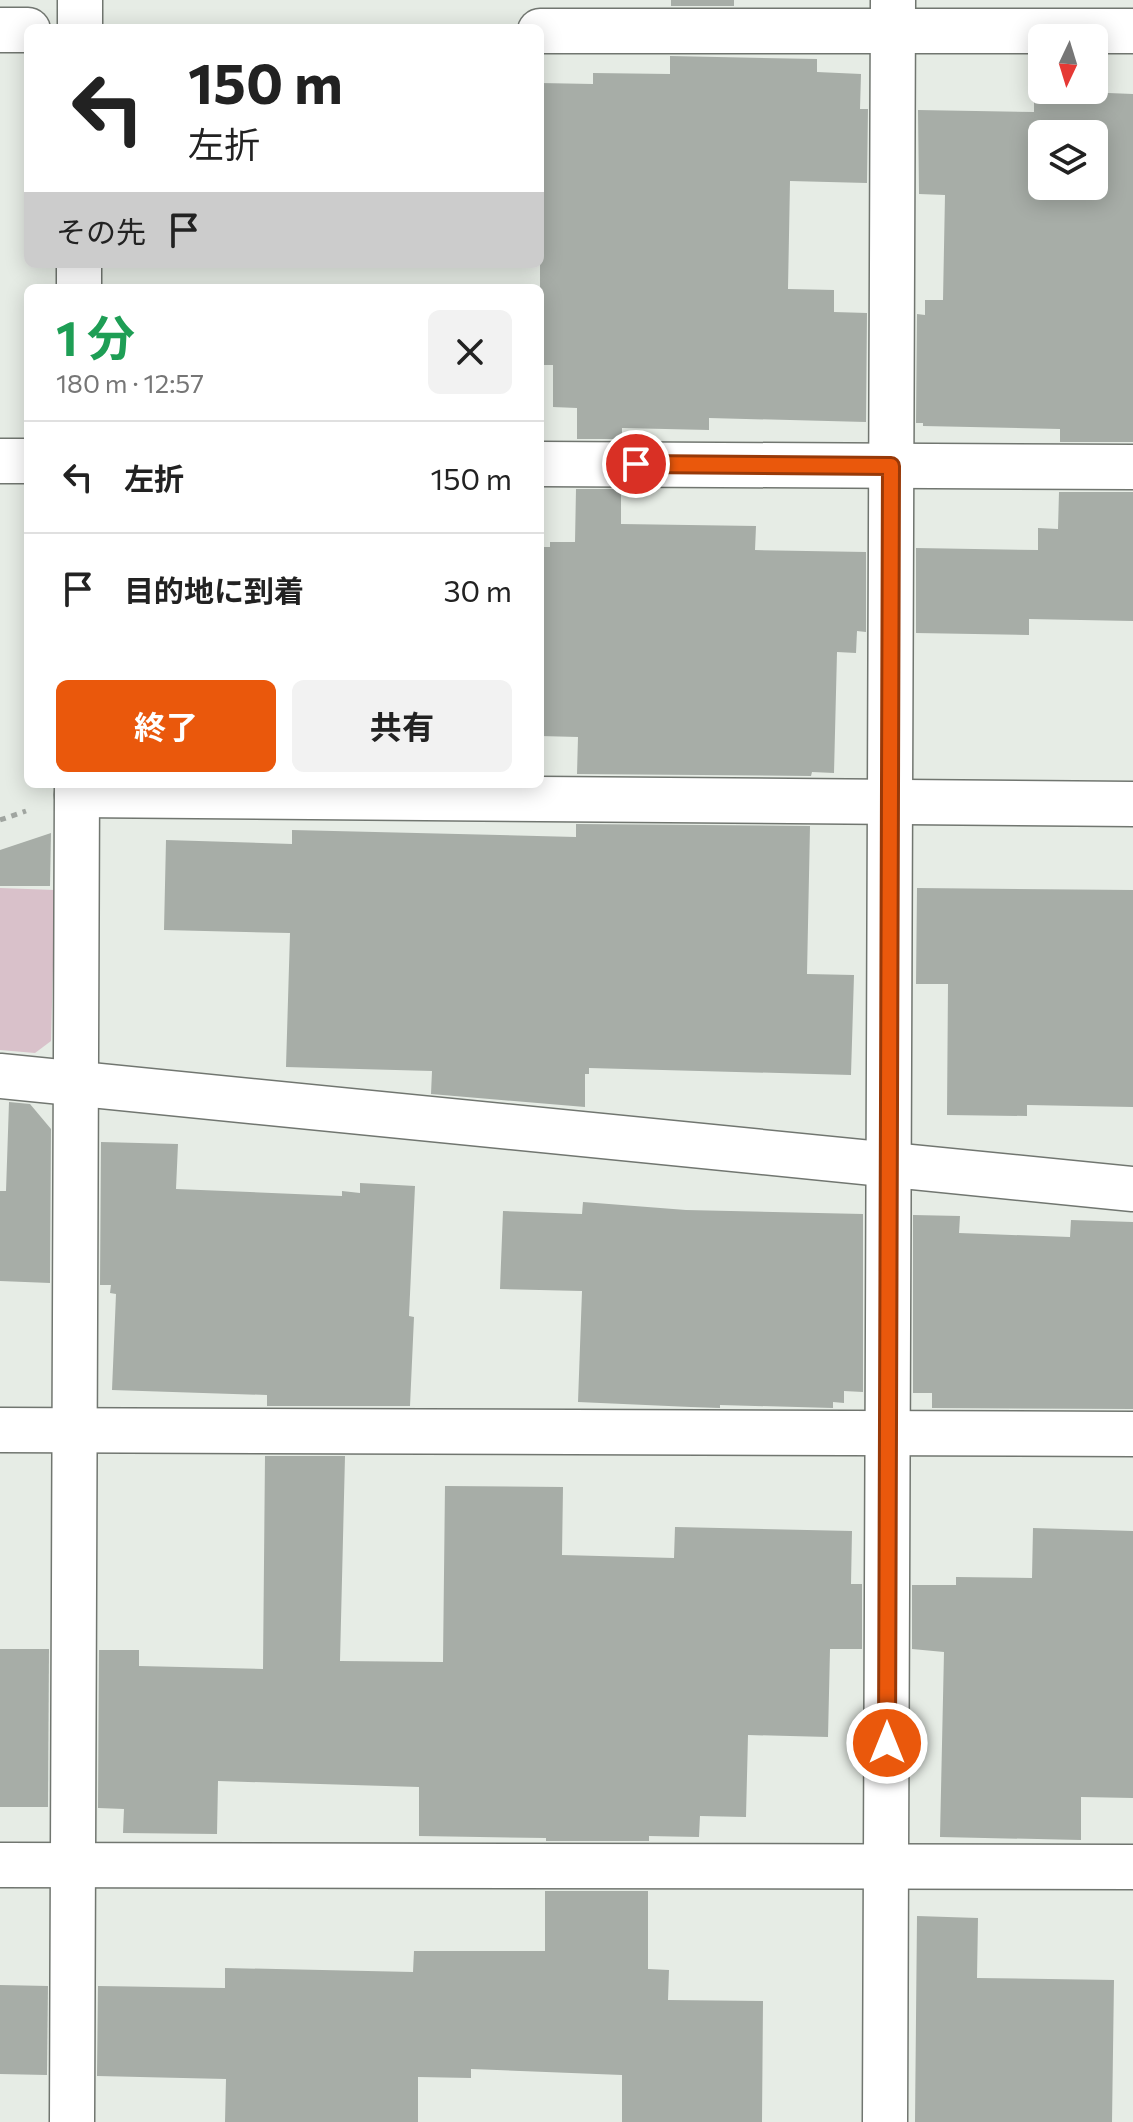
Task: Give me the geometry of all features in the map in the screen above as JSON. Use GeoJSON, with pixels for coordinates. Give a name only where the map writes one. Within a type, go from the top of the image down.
{"type":"FeatureCollection","features":[{"type":"Feature","properties":{"kind":"street"},"geometry":{"type":"LineString","coordinates":[[80,0],[80,24]]}},
{"type":"Feature","properties":{"kind":"street"},"geometry":{"type":"LineString","coordinates":[[885,2122],[893,16]]}},
{"type":"Feature","properties":{"kind":"street"},"geometry":{"type":"LineString","coordinates":[[544,31],[893,16],[1133,31]]}},
{"type":"Feature","properties":{"kind":"street"},"geometry":{"type":"LineString","coordinates":[[0,30],[24,30]]}},
{"type":"Feature","properties":{"kind":"street"},"geometry":{"type":"LineString","coordinates":[[0,461],[24,461]]}},
{"type":"Feature","properties":{"kind":"street"},"geometry":{"type":"LineString","coordinates":[[544,464],[1133,467]]}},
{"type":"Feature","properties":{"kind":"street"},"geometry":{"type":"LineString","coordinates":[[72,2122],[77,790],[1133,804]]}},
{"type":"Feature","properties":{"kind":"street"},"geometry":{"type":"LineString","coordinates":[[0,1076],[1133,1189]]}},
{"type":"Feature","properties":{"kind":"street"},"geometry":{"type":"LineString","coordinates":[[0,1430],[1133,1434]]}},
{"type":"Feature","properties":{"kind":"street"},"geometry":{"type":"LineString","coordinates":[[0,1865],[1133,1867]]}},
{"type":"Feature","properties":{"kind":"shaded area"},"geometry":{"type":"Polygon","coordinates":[[[0,888],[55,890],[51,1041],[35,1053],[0,1050],[0,888]]]}},
{"type":"Feature","properties":{"kind":"building"},"geometry":{"type":"Polygon","coordinates":[[[671,0],[734,0],[734,6],[671,6],[671,0]]]}},
{"type":"Feature","properties":{"kind":"building"},"geometry":{"type":"Polygon","coordinates":[[[670,56],[817,59],[817,72],[861,74],[860,109],[868,109],[867,183],[790,181],[788,289],[834,290],[834,312],[867,313],[866,422],[709,418],[709,430],[622,428],[622,439],[577,439],[577,408],[553,407],[553,365],[544,365],[544,284],[540,284],[540,268],[544,268],[544,83],[593,84],[593,73],[670,74],[670,56]]]}},
{"type":"Feature","properties":{"kind":"building"},"geometry":{"type":"Polygon","coordinates":[[[1108,93],[1133,94],[1133,442],[1060,442],[1060,429],[923,426],[923,423],[916,423],[917,314],[925,315],[925,300],[943,300],[945,195],[919,194],[918,110],[1034,112],[1034,104],[1108,104],[1108,93]]]}},
{"type":"Feature","properties":{"kind":"building"},"geometry":{"type":"Polygon","coordinates":[[[576,489],[621,489],[621,524],[756,526],[755,550],[866,552],[866,632],[857,631],[856,653],[837,652],[834,773],[812,772],[811,776],[577,774],[578,737],[544,736],[544,547],[550,547],[550,542],[575,542],[576,489]]]}},
{"type":"Feature","properties":{"kind":"building"},"geometry":{"type":"Polygon","coordinates":[[[1059,492],[1133,492],[1133,621],[1029,619],[1029,635],[916,633],[916,548],[1038,550],[1038,528],[1058,529],[1059,492]]]}},
{"type":"Feature","properties":{"kind":"building"},"geometry":{"type":"Polygon","coordinates":[[[576,824],[810,826],[807,974],[854,975],[851,1075],[589,1068],[589,1074],[585,1074],[585,1107],[431,1094],[432,1071],[286,1067],[290,933],[164,930],[166,840],[292,844],[292,830],[576,837],[576,824]]]}},
{"type":"Feature","properties":{"kind":"building"},"geometry":{"type":"Polygon","coordinates":[[[51,833],[50,886],[0,886],[0,850],[51,833]]]}},
{"type":"Feature","properties":{"kind":"building"},"geometry":{"type":"Polygon","coordinates":[[[917,888],[1133,890],[1133,1107],[1027,1105],[1027,1116],[947,1115],[948,984],[916,984],[917,888]]]}},
{"type":"Feature","properties":{"kind":"building"},"geometry":{"type":"Polygon","coordinates":[[[9,1102],[30,1104],[51,1129],[50,1283],[0,1281],[0,1191],[6,1191],[9,1102]]]}},
{"type":"Feature","properties":{"kind":"building"},"geometry":{"type":"Polygon","coordinates":[[[101,1142],[178,1144],[176,1189],[342,1196],[342,1191],[360,1193],[360,1183],[415,1186],[409,1316],[414,1317],[410,1406],[267,1406],[267,1395],[112,1390],[116,1294],[110,1293],[111,1285],[100,1285],[101,1142]]]}},
{"type":"Feature","properties":{"kind":"building"},"geometry":{"type":"Polygon","coordinates":[[[583,1202],[686,1210],[863,1214],[863,1392],[844,1391],[844,1403],[833,1402],[833,1408],[720,1405],[720,1408],[578,1402],[582,1291],[500,1289],[503,1211],[582,1214],[583,1202]]]}},
{"type":"Feature","properties":{"kind":"building"},"geometry":{"type":"Polygon","coordinates":[[[913,1215],[960,1216],[959,1233],[1070,1237],[1071,1220],[1133,1222],[1133,1409],[932,1408],[932,1393],[913,1393],[913,1215]]]}},
{"type":"Feature","properties":{"kind":"building"},"geometry":{"type":"Polygon","coordinates":[[[265,1456],[345,1456],[340,1661],[443,1662],[445,1486],[563,1487],[562,1555],[674,1558],[675,1527],[852,1531],[851,1584],[862,1584],[862,1649],[830,1649],[828,1737],[748,1735],[746,1817],[700,1816],[699,1837],[649,1836],[649,1841],[546,1841],[546,1838],[419,1836],[419,1787],[218,1781],[217,1834],[123,1833],[124,1809],[98,1808],[99,1650],[139,1650],[139,1666],[263,1669],[265,1456]]]}},
{"type":"Feature","properties":{"kind":"building"},"geometry":{"type":"Polygon","coordinates":[[[1033,1528],[1133,1531],[1133,1798],[1081,1797],[1081,1840],[940,1837],[944,1652],[912,1649],[912,1585],[956,1585],[956,1577],[1032,1578],[1033,1528]]]}},
{"type":"Feature","properties":{"kind":"building"},"geometry":{"type":"Polygon","coordinates":[[[0,1649],[49,1649],[48,1807],[0,1807],[0,1649]]]}},
{"type":"Feature","properties":{"kind":"building"},"geometry":{"type":"Polygon","coordinates":[[[545,1891],[648,1891],[648,1969],[669,1970],[668,2000],[763,2001],[762,2122],[622,2122],[622,2075],[471,2069],[471,2078],[418,2077],[418,2122],[225,2122],[226,2079],[97,2076],[98,1986],[225,1988],[225,1968],[413,1972],[414,1951],[545,1951],[545,1891]]]}},
{"type":"Feature","properties":{"kind":"building"},"geometry":{"type":"Polygon","coordinates":[[[917,1916],[978,1918],[977,1978],[1114,1980],[1112,2122],[915,2122],[917,1916]]]}},
{"type":"Feature","properties":{"kind":"building"},"geometry":{"type":"Polygon","coordinates":[[[0,1985],[48,1986],[47,2075],[0,2074],[0,1985]]]}},
{"type":"Feature","properties":{"kind":"route"},"geometry":{"type":"LineString","coordinates":[[636,464],[891,466],[887,1743]]}}]}
